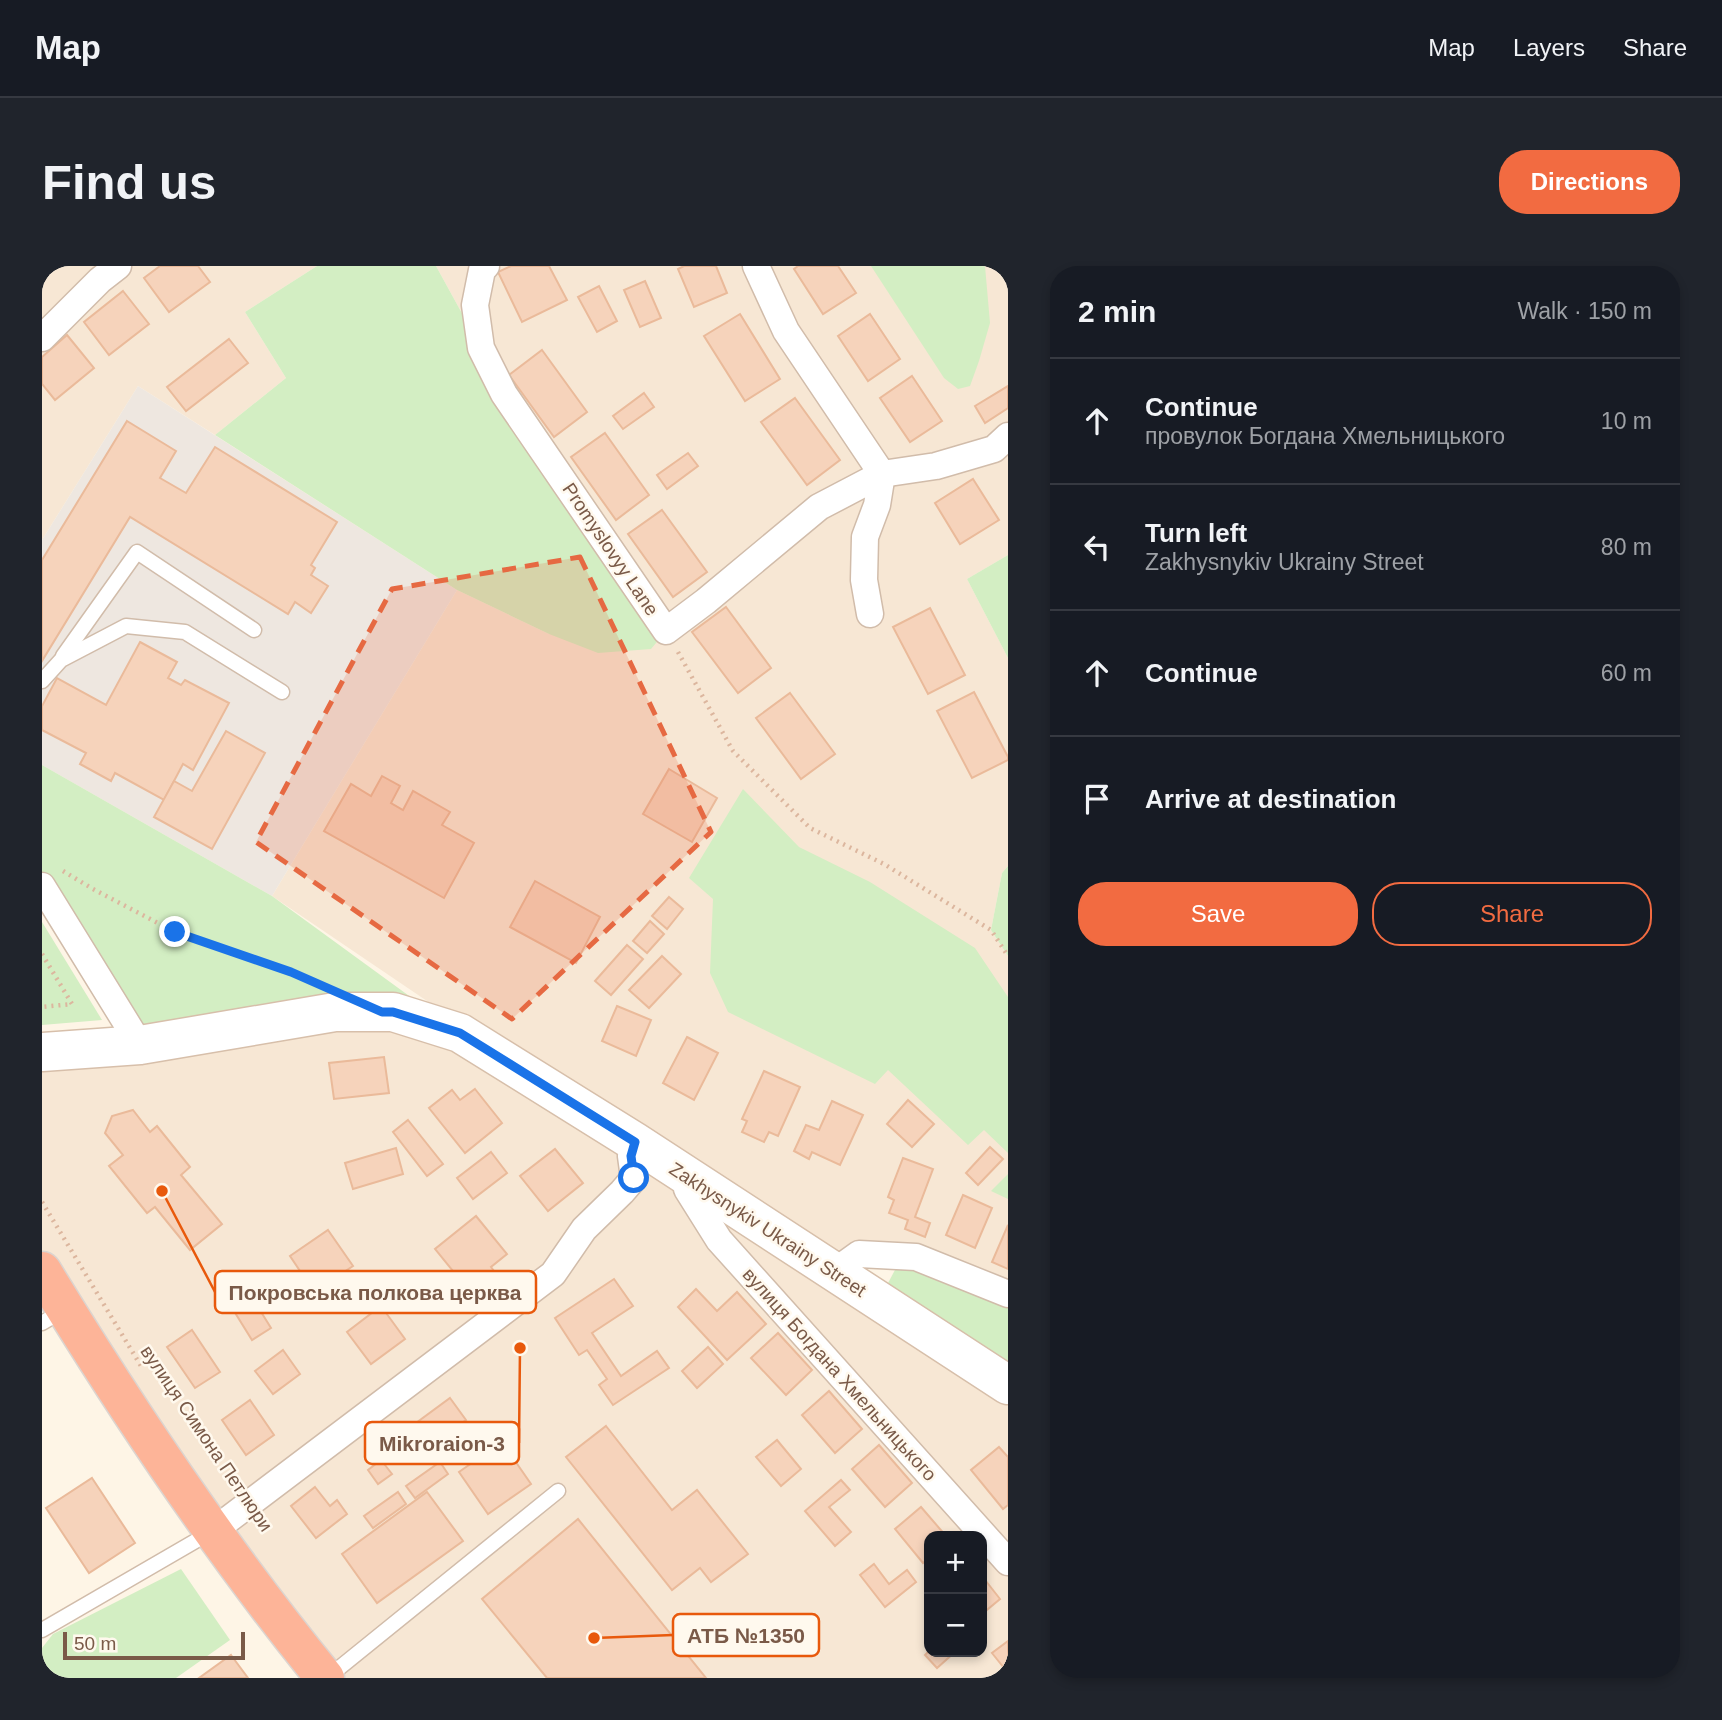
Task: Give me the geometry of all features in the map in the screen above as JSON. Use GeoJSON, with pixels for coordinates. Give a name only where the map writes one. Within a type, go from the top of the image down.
{"type":"FeatureCollection","features":[{"type":"Feature","properties":{"kind":"highway"},"geometry":{"type":"LineString","coordinates":[[42,1271],[54,1316],[97,1361],[189,1499],[326,1678]]}},
{"type":"Feature","properties":{"kind":"street"},"geometry":{"type":"LineString","coordinates":[[42,338],[100,280],[118,266]]}},
{"type":"Feature","properties":{"kind":"street","name":"Promyslovyy Lane"},"geometry":{"type":"LineString","coordinates":[[486,266],[482,270],[475,305],[481,348],[505,394],[666,631],[819,507],[882,474],[936,466],[994,449],[1008,436]]}},
{"type":"Feature","properties":{"kind":"street"},"geometry":{"type":"LineString","coordinates":[[755,266],[786,331],[882,474],[877,505],[865,537],[864,580],[870,614]]}},
{"type":"Feature","properties":{"kind":"street"},"geometry":{"type":"LineString","coordinates":[[52,878],[140,1045]]}},
{"type":"Feature","properties":{"kind":"street","name":"Zakhysnykiv Ukrainy Street"},"geometry":{"type":"LineString","coordinates":[[42,1052],[140,1045],[335,1012],[393,1012],[460,1033],[690,1177],[1008,1385]]}},
{"type":"Feature","properties":{"kind":"street"},"geometry":{"type":"LineString","coordinates":[[213,1531],[553,1274],[584,1229],[634,1178],[631,1156],[635,1142]]}},
{"type":"Feature","properties":{"kind":"street","name":"вулиця Богдана Хмельницького"},"geometry":{"type":"LineString","coordinates":[[690,1177],[687,1189],[719,1240],[1008,1562]]}},
{"type":"Feature","properties":{"kind":"street"},"geometry":{"type":"LineString","coordinates":[[834,1272],[859,1254],[916,1256],[1008,1294]]}},
{"type":"Feature","properties":{"kind":"lane"},"geometry":{"type":"LineString","coordinates":[[42,681],[61,660],[137,552],[254,630]]}},
{"type":"Feature","properties":{"kind":"lane"},"geometry":{"type":"LineString","coordinates":[[61,660],[126,626],[185,632],[282,692]]}},
{"type":"Feature","properties":{"kind":"lane"},"geometry":{"type":"LineString","coordinates":[[326,1678],[558,1490]]}},
{"type":"Feature","properties":{"kind":"lane"},"geometry":{"type":"LineString","coordinates":[[42,1630],[213,1531]]}},
{"type":"Feature","properties":{"kind":"path"},"geometry":{"type":"LineString","coordinates":[[666,631],[733,751],[810,828],[884,864],[991,930],[1008,956]]}},
{"type":"Feature","properties":{"kind":"path"},"geometry":{"type":"LineString","coordinates":[[52,878],[93,889],[175,932],[291,972],[325,987]]}},
{"type":"Feature","properties":{"kind":"path"},"geometry":{"type":"LineString","coordinates":[[42,954],[72,1004],[42,1007]]}},
{"type":"Feature","properties":{"kind":"path","name":"вулиця Симона Петлюри"},"geometry":{"type":"LineString","coordinates":[[42,1202],[142,1367]]}},
{"type":"Feature","properties":{"kind":"highlighted area"},"geometry":{"type":"Polygon","coordinates":[[[580,557],[711,832],[512,1019],[256,842],[392,589],[580,557]]]}},
{"type":"Feature","properties":{"kind":"shaded area"},"geometry":{"type":"Polygon","coordinates":[[[42,266],[317,266],[245,312],[286,378],[215,435],[138,386],[42,540],[42,266]]]}},
{"type":"Feature","properties":{"kind":"shaded area"},"geometry":{"type":"Polygon","coordinates":[[[436,266],[1008,266],[1008,555],[967,579],[1008,658],[1008,866],[1002,873],[991,930],[1008,956],[1008,1294],[916,1257],[834,1272],[1008,1385],[1008,1678],[325,1678],[42,1271],[42,1063],[381,1011],[613,1127],[272,896],[457,590],[549,634],[481,348],[436,266]]]}},
{"type":"Feature","properties":{"kind":"shaded area"},"geometry":{"type":"Polygon","coordinates":[[[138,386],[457,590],[272,896],[42,765],[42,540],[138,386]]]}},
{"type":"Feature","properties":{"kind":"green space"},"geometry":{"type":"Polygon","coordinates":[[[317,266],[436,266],[481,348],[666,631],[651,649],[598,653],[549,634],[457,590],[215,435],[286,378],[245,312],[317,266]]]}},
{"type":"Feature","properties":{"kind":"green space"},"geometry":{"type":"Polygon","coordinates":[[[871,266],[985,266],[990,323],[970,386],[958,389],[944,378],[871,266]]]}},
{"type":"Feature","properties":{"kind":"green space"},"geometry":{"type":"Polygon","coordinates":[[[1008,555],[1008,658],[967,579],[1008,555]]]}},
{"type":"Feature","properties":{"kind":"green space"},"geometry":{"type":"Polygon","coordinates":[[[42,765],[272,896],[460,1033],[393,1012],[140,1045],[42,886],[42,765]]]}},
{"type":"Feature","properties":{"kind":"green space"},"geometry":{"type":"Polygon","coordinates":[[[743,789],[799,847],[870,882],[975,948],[1008,997],[1008,1153],[984,1130],[968,1145],[888,1070],[875,1084],[728,1012],[710,973],[713,899],[689,878],[743,789]]]}},
{"type":"Feature","properties":{"kind":"green space"},"geometry":{"type":"Polygon","coordinates":[[[1008,866],[1008,956],[991,930],[1002,873],[1008,866]]]}},
{"type":"Feature","properties":{"kind":"green space"},"geometry":{"type":"Polygon","coordinates":[[[42,922],[102,1020],[42,1025],[42,922]]]}},
{"type":"Feature","properties":{"kind":"green space"},"geometry":{"type":"Polygon","coordinates":[[[1008,1174],[1008,1199],[991,1191],[1008,1174]]]}},
{"type":"Feature","properties":{"kind":"green space"},"geometry":{"type":"Polygon","coordinates":[[[916,1257],[1008,1294],[1008,1385],[887,1285],[896,1268],[916,1257]]]}},
{"type":"Feature","properties":{"kind":"green space"},"geometry":{"type":"Polygon","coordinates":[[[181,1569],[230,1640],[176,1678],[42,1678],[42,1648],[53,1634],[181,1569]]]}},
{"type":"Feature","properties":{"kind":"building"},"geometry":{"type":"Polygon","coordinates":[[[160,266],[198,266],[210,282],[169,312],[144,278],[160,266]]]}},
{"type":"Feature","properties":{"kind":"building"},"geometry":{"type":"Polygon","coordinates":[[[511,266],[549,266],[567,300],[522,322],[498,272],[511,266]]]}},
{"type":"Feature","properties":{"kind":"building"},"geometry":{"type":"Polygon","coordinates":[[[684,266],[716,266],[727,293],[694,307],[678,269],[684,266]]]}},
{"type":"Feature","properties":{"kind":"building"},"geometry":{"type":"Polygon","coordinates":[[[798,266],[838,266],[856,293],[823,314],[794,269],[798,266]]]}},
{"type":"Feature","properties":{"kind":"building"},"geometry":{"type":"Polygon","coordinates":[[[645,281],[661,318],[640,327],[624,290],[645,281]]]}},
{"type":"Feature","properties":{"kind":"building"},"geometry":{"type":"Polygon","coordinates":[[[599,286],[617,321],[597,332],[578,297],[599,286]]]}},
{"type":"Feature","properties":{"kind":"building"},"geometry":{"type":"Polygon","coordinates":[[[123,291],[149,324],[109,355],[84,322],[123,291]]]}},
{"type":"Feature","properties":{"kind":"building"},"geometry":{"type":"Polygon","coordinates":[[[740,314],[780,379],[745,401],[704,336],[740,314]]]}},
{"type":"Feature","properties":{"kind":"building"},"geometry":{"type":"Polygon","coordinates":[[[870,314],[900,359],[868,381],[838,336],[870,314]]]}},
{"type":"Feature","properties":{"kind":"building"},"geometry":{"type":"Polygon","coordinates":[[[67,335],[94,368],[55,400],[42,384],[42,357],[67,335]]]}},
{"type":"Feature","properties":{"kind":"building"},"geometry":{"type":"Polygon","coordinates":[[[229,339],[248,363],[186,411],[167,387],[229,339]]]}},
{"type":"Feature","properties":{"kind":"building"},"geometry":{"type":"Polygon","coordinates":[[[542,350],[587,412],[554,437],[509,375],[542,350]]]}},
{"type":"Feature","properties":{"kind":"building"},"geometry":{"type":"Polygon","coordinates":[[[912,376],[942,421],[910,442],[880,398],[912,376]]]}},
{"type":"Feature","properties":{"kind":"building"},"geometry":{"type":"Polygon","coordinates":[[[1008,386],[1008,408],[985,423],[975,406],[1008,386]]]}},
{"type":"Feature","properties":{"kind":"building"},"geometry":{"type":"Polygon","coordinates":[[[644,393],[654,407],[623,429],[613,416],[644,393]]]}},
{"type":"Feature","properties":{"kind":"building"},"geometry":{"type":"Polygon","coordinates":[[[795,398],[840,460],[807,485],[761,422],[795,398]]]}},
{"type":"Feature","properties":{"kind":"building"},"geometry":{"type":"Polygon","coordinates":[[[127,421],[176,451],[160,478],[186,493],[215,447],[337,522],[311,565],[315,568],[311,575],[328,586],[311,613],[295,602],[288,614],[130,517],[42,661],[42,560],[127,421]]]}},
{"type":"Feature","properties":{"kind":"building"},"geometry":{"type":"Polygon","coordinates":[[[605,433],[649,495],[616,520],[571,457],[605,433]]]}},
{"type":"Feature","properties":{"kind":"building"},"geometry":{"type":"Polygon","coordinates":[[[688,453],[698,466],[667,489],[657,475],[688,453]]]}},
{"type":"Feature","properties":{"kind":"building"},"geometry":{"type":"Polygon","coordinates":[[[973,479],[999,520],[960,544],[935,503],[973,479]]]}},
{"type":"Feature","properties":{"kind":"building"},"geometry":{"type":"Polygon","coordinates":[[[662,510],[707,572],[673,597],[628,534],[662,510]]]}},
{"type":"Feature","properties":{"kind":"building"},"geometry":{"type":"Polygon","coordinates":[[[726,607],[771,668],[738,693],[692,632],[726,607]]]}},
{"type":"Feature","properties":{"kind":"building"},"geometry":{"type":"Polygon","coordinates":[[[930,608],[965,675],[928,694],[893,627],[930,608]]]}},
{"type":"Feature","properties":{"kind":"building"},"geometry":{"type":"Polygon","coordinates":[[[140,642],[177,662],[168,678],[181,685],[185,680],[229,703],[193,770],[183,764],[164,800],[115,773],[111,781],[80,764],[86,753],[42,730],[42,706],[57,678],[106,705],[140,642]]]}},
{"type":"Feature","properties":{"kind":"building"},"geometry":{"type":"Polygon","coordinates":[[[974,692],[1008,760],[972,778],[937,711],[974,692]]]}},
{"type":"Feature","properties":{"kind":"building"},"geometry":{"type":"Polygon","coordinates":[[[790,693],[835,754],[801,779],[756,718],[790,693]]]}},
{"type":"Feature","properties":{"kind":"building"},"geometry":{"type":"Polygon","coordinates":[[[226,731],[265,753],[212,849],[154,817],[174,781],[192,791],[226,731]]]}},
{"type":"Feature","properties":{"kind":"building"},"geometry":{"type":"Polygon","coordinates":[[[669,769],[717,798],[692,842],[643,814],[669,769]]]}},
{"type":"Feature","properties":{"kind":"building"},"geometry":{"type":"Polygon","coordinates":[[[382,776],[400,786],[391,803],[403,810],[413,791],[450,812],[442,825],[474,843],[444,898],[324,831],[351,784],[371,796],[382,776]]]}},
{"type":"Feature","properties":{"kind":"building"},"geometry":{"type":"Polygon","coordinates":[[[535,881],[600,917],[576,963],[510,927],[535,881]]]}},
{"type":"Feature","properties":{"kind":"building"},"geometry":{"type":"Polygon","coordinates":[[[669,897],[683,909],[667,929],[652,916],[669,897]]]}},
{"type":"Feature","properties":{"kind":"building"},"geometry":{"type":"Polygon","coordinates":[[[650,921],[664,934],[647,953],[633,941],[650,921]]]}},
{"type":"Feature","properties":{"kind":"building"},"geometry":{"type":"Polygon","coordinates":[[[627,945],[643,959],[611,995],[595,981],[627,945]]]}},
{"type":"Feature","properties":{"kind":"building"},"geometry":{"type":"Polygon","coordinates":[[[662,956],[681,974],[649,1008],[629,990],[662,956]]]}},
{"type":"Feature","properties":{"kind":"building"},"geometry":{"type":"Polygon","coordinates":[[[617,1006],[651,1020],[636,1056],[602,1041],[617,1006]]]}},
{"type":"Feature","properties":{"kind":"building"},"geometry":{"type":"Polygon","coordinates":[[[687,1037],[718,1053],[694,1100],[663,1083],[687,1037]]]}},
{"type":"Feature","properties":{"kind":"building"},"geometry":{"type":"Polygon","coordinates":[[[384,1057],[389,1093],[334,1099],[329,1063],[384,1057]]]}},
{"type":"Feature","properties":{"kind":"building"},"geometry":{"type":"Polygon","coordinates":[[[764,1071],[800,1087],[778,1136],[769,1132],[764,1142],[742,1132],[747,1121],[742,1119],[764,1071]]]}},
{"type":"Feature","properties":{"kind":"building"},"geometry":{"type":"Polygon","coordinates":[[[475,1089],[502,1123],[465,1153],[429,1108],[452,1090],[460,1100],[475,1089]]]}},
{"type":"Feature","properties":{"kind":"building"},"geometry":{"type":"Polygon","coordinates":[[[908,1100],[934,1124],[912,1147],[887,1124],[908,1100]]]}},
{"type":"Feature","properties":{"kind":"building"},"geometry":{"type":"Polygon","coordinates":[[[832,1101],[863,1115],[840,1165],[812,1152],[809,1159],[794,1151],[806,1125],[819,1130],[832,1101]]]}},
{"type":"Feature","properties":{"kind":"building"},"geometry":{"type":"Polygon","coordinates":[[[133,1110],[150,1132],[157,1126],[190,1167],[181,1175],[222,1224],[190,1250],[155,1207],[147,1213],[109,1166],[123,1155],[105,1133],[112,1116],[133,1110]]]}},
{"type":"Feature","properties":{"kind":"building"},"geometry":{"type":"Polygon","coordinates":[[[408,1120],[443,1164],[427,1176],[393,1132],[408,1120]]]}},
{"type":"Feature","properties":{"kind":"building"},"geometry":{"type":"Polygon","coordinates":[[[990,1147],[1003,1159],[978,1185],[966,1173],[990,1147]]]}},
{"type":"Feature","properties":{"kind":"building"},"geometry":{"type":"Polygon","coordinates":[[[396,1148],[403,1174],[353,1189],[345,1163],[396,1148]]]}},
{"type":"Feature","properties":{"kind":"building"},"geometry":{"type":"Polygon","coordinates":[[[555,1149],[583,1183],[548,1211],[520,1176],[555,1149]]]}},
{"type":"Feature","properties":{"kind":"building"},"geometry":{"type":"Polygon","coordinates":[[[491,1152],[507,1173],[473,1199],[457,1178],[491,1152]]]}},
{"type":"Feature","properties":{"kind":"building"},"geometry":{"type":"Polygon","coordinates":[[[903,1158],[933,1169],[915,1217],[930,1223],[925,1237],[905,1229],[908,1220],[889,1213],[894,1200],[888,1197],[903,1158]]]}},
{"type":"Feature","properties":{"kind":"building"},"geometry":{"type":"Polygon","coordinates":[[[963,1195],[992,1208],[975,1248],[946,1235],[963,1195]]]}},
{"type":"Feature","properties":{"kind":"building"},"geometry":{"type":"Polygon","coordinates":[[[476,1216],[507,1254],[491,1267],[497,1275],[484,1285],[478,1277],[466,1287],[435,1249],[476,1216]]]}},
{"type":"Feature","properties":{"kind":"building"},"geometry":{"type":"Polygon","coordinates":[[[1008,1225],[1008,1269],[992,1262],[1008,1225]]]}},
{"type":"Feature","properties":{"kind":"building"},"geometry":{"type":"Polygon","coordinates":[[[328,1230],[353,1266],[314,1292],[290,1256],[328,1230]]]}},
{"type":"Feature","properties":{"kind":"building"},"geometry":{"type":"Polygon","coordinates":[[[614,1279],[633,1306],[592,1333],[621,1376],[657,1351],[669,1368],[613,1405],[599,1385],[607,1379],[587,1350],[579,1355],[555,1318],[614,1279]]]}},
{"type":"Feature","properties":{"kind":"building"},"geometry":{"type":"Polygon","coordinates":[[[696,1289],[717,1311],[737,1292],[766,1324],[727,1360],[678,1307],[696,1289]]]}},
{"type":"Feature","properties":{"kind":"building"},"geometry":{"type":"Polygon","coordinates":[[[248,1291],[271,1328],[252,1340],[229,1303],[248,1291]]]}},
{"type":"Feature","properties":{"kind":"building"},"geometry":{"type":"Polygon","coordinates":[[[381,1306],[405,1339],[371,1364],[347,1332],[381,1306]]]}},
{"type":"Feature","properties":{"kind":"building"},"geometry":{"type":"Polygon","coordinates":[[[192,1330],[220,1372],[195,1388],[167,1347],[192,1330]]]}},
{"type":"Feature","properties":{"kind":"building"},"geometry":{"type":"Polygon","coordinates":[[[778,1333],[812,1370],[786,1395],[751,1358],[778,1333]]]}},
{"type":"Feature","properties":{"kind":"building"},"geometry":{"type":"Polygon","coordinates":[[[708,1347],[723,1364],[697,1388],[682,1371],[708,1347]]]}},
{"type":"Feature","properties":{"kind":"building"},"geometry":{"type":"Polygon","coordinates":[[[283,1350],[300,1374],[273,1394],[255,1371],[283,1350]]]}},
{"type":"Feature","properties":{"kind":"building"},"geometry":{"type":"Polygon","coordinates":[[[829,1391],[862,1429],[835,1453],[802,1415],[829,1391]]]}},
{"type":"Feature","properties":{"kind":"building"},"geometry":{"type":"Polygon","coordinates":[[[450,1398],[466,1420],[431,1445],[416,1423],[450,1398]]]}},
{"type":"Feature","properties":{"kind":"building"},"geometry":{"type":"Polygon","coordinates":[[[250,1400],[274,1435],[246,1455],[222,1420],[250,1400]]]}},
{"type":"Feature","properties":{"kind":"building"},"geometry":{"type":"Polygon","coordinates":[[[606,1426],[672,1510],[697,1490],[748,1554],[711,1582],[700,1568],[672,1590],[566,1457],[606,1426]]]}},
{"type":"Feature","properties":{"kind":"building"},"geometry":{"type":"Polygon","coordinates":[[[777,1440],[801,1469],[781,1486],[756,1457],[777,1440]]]}},
{"type":"Feature","properties":{"kind":"building"},"geometry":{"type":"Polygon","coordinates":[[[502,1442],[531,1484],[488,1514],[459,1472],[502,1442]]]}},
{"type":"Feature","properties":{"kind":"building"},"geometry":{"type":"Polygon","coordinates":[[[879,1445],[912,1483],[885,1507],[852,1469],[879,1445]]]}},
{"type":"Feature","properties":{"kind":"building"},"geometry":{"type":"Polygon","coordinates":[[[999,1447],[1008,1457],[1008,1505],[1003,1509],[971,1470],[999,1447]]]}},
{"type":"Feature","properties":{"kind":"building"},"geometry":{"type":"Polygon","coordinates":[[[381,1460],[392,1474],[378,1484],[368,1470],[381,1460]]]}},
{"type":"Feature","properties":{"kind":"building"},"geometry":{"type":"Polygon","coordinates":[[[440,1462],[448,1474],[415,1498],[406,1486],[440,1462]]]}},
{"type":"Feature","properties":{"kind":"building"},"geometry":{"type":"Polygon","coordinates":[[[92,1478],[135,1543],[89,1573],[46,1508],[92,1478]]]}},
{"type":"Feature","properties":{"kind":"building"},"geometry":{"type":"Polygon","coordinates":[[[841,1480],[850,1490],[829,1507],[851,1532],[835,1546],[805,1511],[841,1480]]]}},
{"type":"Feature","properties":{"kind":"building"},"geometry":{"type":"Polygon","coordinates":[[[315,1487],[330,1506],[337,1500],[347,1514],[316,1538],[291,1506],[315,1487]]]}},
{"type":"Feature","properties":{"kind":"building"},"geometry":{"type":"Polygon","coordinates":[[[398,1492],[406,1504],[373,1528],[364,1516],[398,1492]]]}},
{"type":"Feature","properties":{"kind":"building"},"geometry":{"type":"Polygon","coordinates":[[[427,1492],[463,1541],[377,1603],[342,1554],[427,1492]]]}},
{"type":"Feature","properties":{"kind":"building"},"geometry":{"type":"Polygon","coordinates":[[[921,1507],[942,1531],[924,1531],[923,1563],[895,1529],[921,1507]]]}},
{"type":"Feature","properties":{"kind":"building"},"geometry":{"type":"Polygon","coordinates":[[[578,1519],[706,1678],[547,1678],[482,1599],[578,1519]]]}},
{"type":"Feature","properties":{"kind":"building"},"geometry":{"type":"Polygon","coordinates":[[[874,1564],[889,1584],[907,1570],[916,1582],[885,1607],[860,1575],[874,1564]]]}},
{"type":"Feature","properties":{"kind":"building"},"geometry":{"type":"Polygon","coordinates":[[[987,1582],[1000,1599],[987,1610],[987,1582]]]}},
{"type":"Feature","properties":{"kind":"building"},"geometry":{"type":"Polygon","coordinates":[[[1008,1641],[1008,1673],[992,1653],[1008,1641]]]}},
{"type":"Feature","properties":{"kind":"building"},"geometry":{"type":"Polygon","coordinates":[[[231,1655],[248,1678],[199,1678],[231,1655]]]}},
{"type":"Feature","properties":{"kind":"building"},"geometry":{"type":"Polygon","coordinates":[[[927,1657],[949,1657],[937,1668],[927,1657]]]}},
{"type":"Feature","properties":{"kind":"place","name":"Покровська полкова церква"},"geometry":{"type":"Point","coordinates":[162,1191]}},
{"type":"Feature","properties":{"kind":"place","name":"Mikroraion-3"},"geometry":{"type":"Point","coordinates":[520,1348]}},
{"type":"Feature","properties":{"kind":"place","name":"АТБ №1350"},"geometry":{"type":"Point","coordinates":[594,1638]}},
{"type":"Feature","properties":{"kind":"route"},"geometry":{"type":"LineString","coordinates":[[175,932],[291,972],[382,1012],[393,1012],[460,1033],[635,1142],[631,1156],[634,1178]]}}]}
